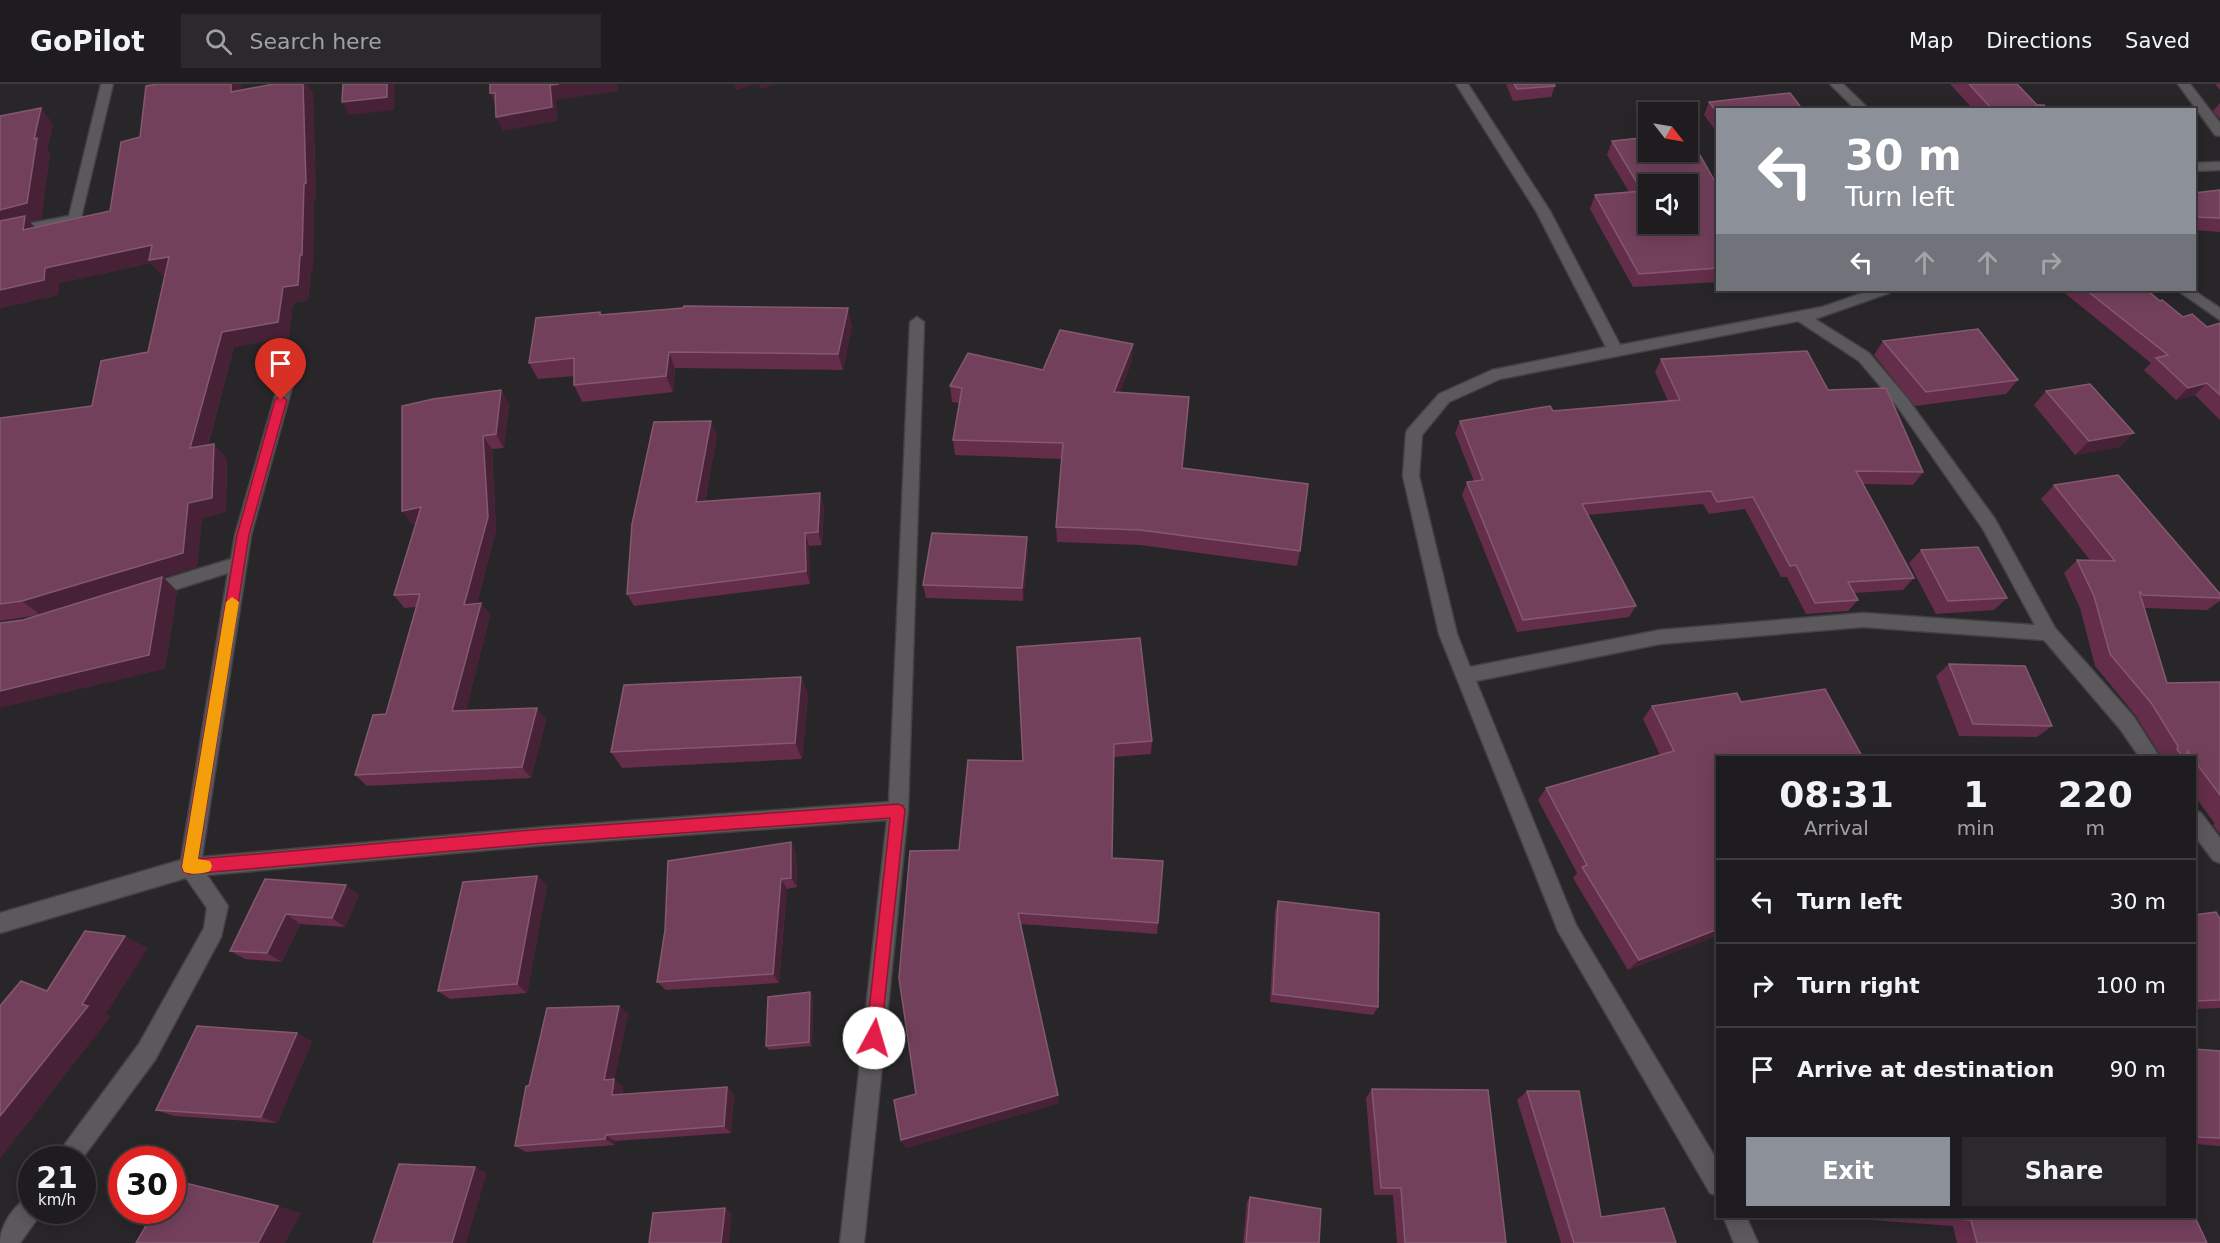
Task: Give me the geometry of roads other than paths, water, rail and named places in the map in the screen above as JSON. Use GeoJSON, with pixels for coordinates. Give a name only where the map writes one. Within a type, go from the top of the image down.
{"type":"FeatureCollection","features":[{"type":"Feature","properties":{"kind":"street"},"geometry":{"type":"LineString","coordinates":[[0,233],[75,219],[107,84]]}},
{"type":"Feature","properties":{"kind":"street"},"geometry":{"type":"LineString","coordinates":[[1462,84],[1543,211],[1616,352]]}},
{"type":"Feature","properties":{"kind":"street"},"geometry":{"type":"LineString","coordinates":[[1836,84],[1862,108]]}},
{"type":"Feature","properties":{"kind":"street"},"geometry":{"type":"LineString","coordinates":[[2184,84],[2220,132]]}},
{"type":"Feature","properties":{"kind":"street"},"geometry":{"type":"LineString","coordinates":[[2196,167],[2220,166]]}},
{"type":"Feature","properties":{"kind":"street"},"geometry":{"type":"LineString","coordinates":[[1716,1182],[1568,931],[1448,634],[1411,476],[1414,433],[1444,398],[1497,374],[1824,312],[1881,291]]}},
{"type":"Feature","properties":{"kind":"street"},"geometry":{"type":"LineString","coordinates":[[2185,291],[2220,315]]}},
{"type":"Feature","properties":{"kind":"street"},"geometry":{"type":"LineString","coordinates":[[1800,316],[1863,357],[1902,402],[1989,524],[2049,633],[2127,723],[2150,756]]}},
{"type":"Feature","properties":{"kind":"street"},"geometry":{"type":"LineString","coordinates":[[852,1243],[898,810],[917,322]]}},
{"type":"Feature","properties":{"kind":"street"},"geometry":{"type":"LineString","coordinates":[[77,1146],[147,1052],[214,930],[218,906],[190,867],[243,535],[293,355]]}},
{"type":"Feature","properties":{"kind":"street"},"geometry":{"type":"LineString","coordinates":[[128,597],[239,563]]}},
{"type":"Feature","properties":{"kind":"street"},"geometry":{"type":"LineString","coordinates":[[1465,675],[1660,638],[1863,620],[2049,633]]}},
{"type":"Feature","properties":{"kind":"street"},"geometry":{"type":"LineString","coordinates":[[0,923],[190,867],[544,836],[898,810]]}},
{"type":"Feature","properties":{"kind":"street"},"geometry":{"type":"LineString","coordinates":[[2196,822],[2220,854]]}},
{"type":"Feature","properties":{"kind":"street"},"geometry":{"type":"LineString","coordinates":[[1735,1218],[1746,1243]]}},
{"type":"Feature","properties":{"kind":"street"},"geometry":{"type":"LineString","coordinates":[[5,1243],[20,1224]]}}]}
